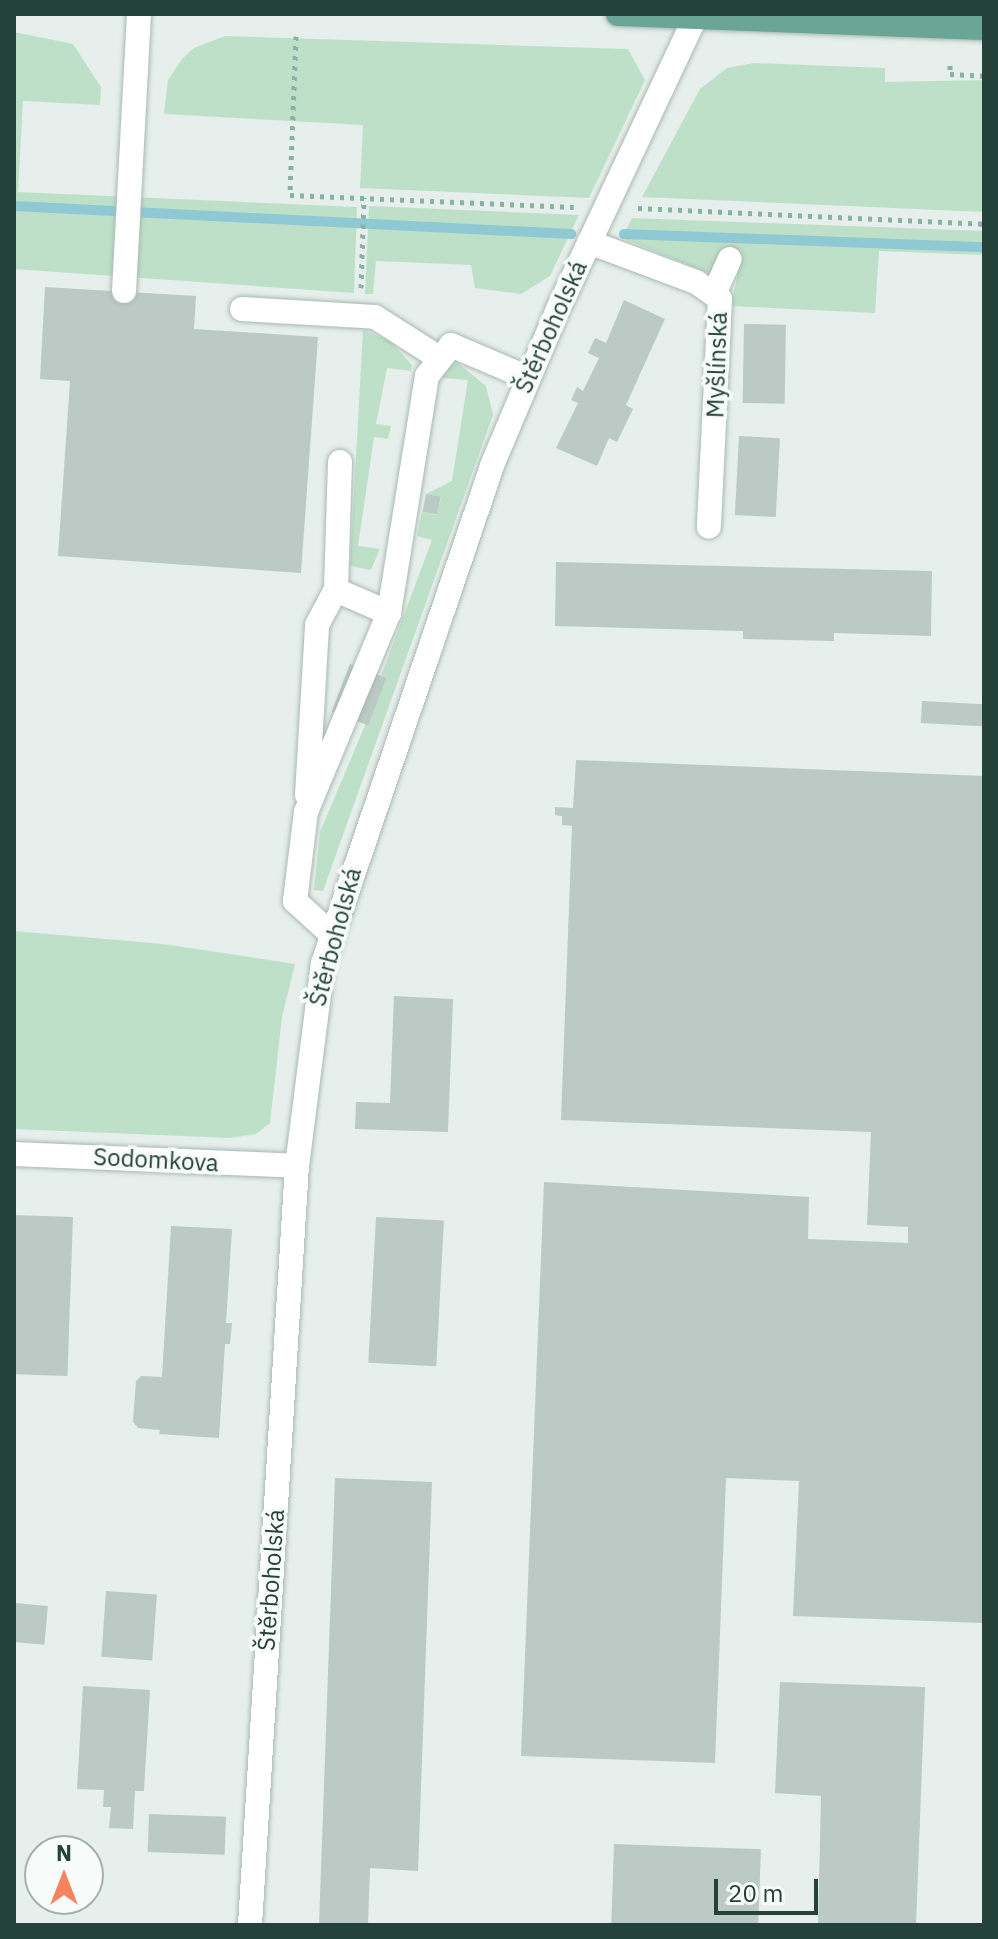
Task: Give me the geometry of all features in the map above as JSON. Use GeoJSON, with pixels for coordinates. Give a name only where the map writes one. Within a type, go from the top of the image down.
{"type":"FeatureCollection","features":[{"type":"Feature","properties":{"kind":"main road"},"geometry":{"type":"LineString","coordinates":[[618,14],[984,28]]}},
{"type":"Feature","properties":{"kind":"street"},"geometry":{"type":"LineString","coordinates":[[124,291],[139,14]]}},
{"type":"Feature","properties":{"kind":"street","name":"Štěrboholská"},"geometry":{"type":"LineString","coordinates":[[250,1925],[297,1166],[311,1037],[331,934],[528,378],[696,15]]}},
{"type":"Feature","properties":{"kind":"street","name":"Myšlínská"},"geometry":{"type":"LineString","coordinates":[[589,242],[715,292],[721,306],[709,527]]}},
{"type":"Feature","properties":{"kind":"street"},"geometry":{"type":"LineString","coordinates":[[715,292],[730,259]]}},
{"type":"Feature","properties":{"kind":"street"},"geometry":{"type":"LineString","coordinates":[[242,309],[375,317],[439,358]]}},
{"type":"Feature","properties":{"kind":"street"},"geometry":{"type":"LineString","coordinates":[[306,812],[389,613],[427,376],[451,345],[528,378]]}},
{"type":"Feature","properties":{"kind":"street"},"geometry":{"type":"LineString","coordinates":[[331,934],[295,901],[306,812],[317,625],[336,590],[340,462]]}},
{"type":"Feature","properties":{"kind":"street"},"geometry":{"type":"LineString","coordinates":[[336,590],[389,613]]}},
{"type":"Feature","properties":{"kind":"street","name":"Sodomkova"},"geometry":{"type":"LineString","coordinates":[[14,1154],[297,1166]]}},
{"type":"Feature","properties":{"kind":"path"},"geometry":{"type":"LineString","coordinates":[[296,36],[290,195],[583,207]]}},
{"type":"Feature","properties":{"kind":"path"},"geometry":{"type":"LineString","coordinates":[[950,65],[950,74],[984,76]]}},
{"type":"Feature","properties":{"kind":"path"},"geometry":{"type":"LineString","coordinates":[[360,316],[364,197]]}},
{"type":"Feature","properties":{"kind":"path"},"geometry":{"type":"LineString","coordinates":[[633,208],[984,224]]}},
{"type":"Feature","properties":{"kind":"path"},"geometry":{"type":"LineString","coordinates":[[733,213],[733,222]]}},
{"type":"Feature","properties":{"kind":"green space"},"geometry":{"type":"Polygon","coordinates":[[[14,32],[73,44],[101,87],[100,105],[23,101],[18,192],[357,207],[354,293],[14,269],[14,32]]]}},
{"type":"Feature","properties":{"kind":"green space"},"geometry":{"type":"Polygon","coordinates":[[[225,36],[628,49],[645,80],[589,198],[360,188],[363,125],[164,114],[168,80],[182,59],[194,48],[225,36]]]}},
{"type":"Feature","properties":{"kind":"green space"},"geometry":{"type":"Polygon","coordinates":[[[754,63],[885,68],[885,82],[984,80],[984,212],[642,197],[700,89],[727,68],[754,63]]]}},
{"type":"Feature","properties":{"kind":"green space"},"geometry":{"type":"Polygon","coordinates":[[[369,206],[579,215],[550,276],[521,294],[475,288],[471,265],[376,261],[373,294],[365,294],[369,206]]]}},
{"type":"Feature","properties":{"kind":"green space"},"geometry":{"type":"Polygon","coordinates":[[[632,218],[984,231],[984,255],[879,251],[875,313],[731,306],[741,259],[708,273],[622,238],[632,218]]]}},
{"type":"Feature","properties":{"kind":"green space"},"geometry":{"type":"Polygon","coordinates":[[[363,330],[390,341],[412,365],[411,371],[387,368],[376,424],[391,426],[388,439],[374,437],[358,546],[380,549],[371,570],[350,566],[363,330]]]}},
{"type":"Feature","properties":{"kind":"green space"},"geometry":{"type":"Polygon","coordinates":[[[458,363],[486,386],[493,415],[323,891],[314,890],[320,832],[385,678],[381,676],[432,540],[417,536],[422,512],[437,515],[441,498],[426,494],[452,481],[468,380],[442,378],[449,365],[458,363]]]}},
{"type":"Feature","properties":{"kind":"green space"},"geometry":{"type":"Polygon","coordinates":[[[14,931],[163,944],[295,964],[282,1017],[270,1123],[256,1134],[230,1138],[14,1129],[14,931]]]}},
{"type":"Feature","properties":{"kind":"building"},"geometry":{"type":"Polygon","coordinates":[[[45,287],[196,296],[194,329],[318,337],[301,573],[58,556],[70,381],[40,379],[45,287]]]}},
{"type":"Feature","properties":{"kind":"building"},"geometry":{"type":"Polygon","coordinates":[[[624,300],[665,319],[626,405],[633,409],[617,442],[609,438],[597,466],[556,448],[578,403],[571,400],[577,387],[583,391],[599,358],[588,353],[595,338],[606,343],[624,300]]]}},
{"type":"Feature","properties":{"kind":"building"},"geometry":{"type":"Polygon","coordinates":[[[744,324],[786,325],[785,404],[743,403],[744,324]]]}},
{"type":"Feature","properties":{"kind":"building"},"geometry":{"type":"Polygon","coordinates":[[[739,436],[780,438],[776,517],[735,515],[739,436]]]}},
{"type":"Feature","properties":{"kind":"building"},"geometry":{"type":"Polygon","coordinates":[[[426,494],[441,497],[437,515],[423,512],[426,494]]]}},
{"type":"Feature","properties":{"kind":"building"},"geometry":{"type":"Polygon","coordinates":[[[556,562],[932,571],[931,636],[834,633],[834,641],[743,639],[743,631],[555,626],[556,562]]]}},
{"type":"Feature","properties":{"kind":"building"},"geometry":{"type":"Polygon","coordinates":[[[350,664],[386,678],[368,726],[332,712],[350,664]]]}},
{"type":"Feature","properties":{"kind":"building"},"geometry":{"type":"Polygon","coordinates":[[[922,701],[984,704],[983,726],[921,723],[922,701]]]}},
{"type":"Feature","properties":{"kind":"building"},"geometry":{"type":"Polygon","coordinates":[[[576,760],[984,776],[984,1623],[793,1616],[799,1481],[726,1478],[715,1763],[521,1756],[544,1182],[809,1197],[808,1239],[908,1243],[908,1227],[867,1225],[871,1132],[561,1120],[572,826],[562,825],[562,816],[555,815],[555,807],[573,808],[576,760]]]}},
{"type":"Feature","properties":{"kind":"building"},"geometry":{"type":"Polygon","coordinates":[[[394,996],[453,999],[448,1132],[355,1129],[356,1102],[390,1103],[394,996]]]}},
{"type":"Feature","properties":{"kind":"building"},"geometry":{"type":"Polygon","coordinates":[[[14,1215],[73,1217],[67,1376],[14,1374],[14,1215]]]}},
{"type":"Feature","properties":{"kind":"building"},"geometry":{"type":"Polygon","coordinates":[[[376,1217],[444,1221],[436,1366],[368,1363],[376,1217]]]}},
{"type":"Feature","properties":{"kind":"building"},"geometry":{"type":"Polygon","coordinates":[[[171,1226],[232,1229],[226,1323],[232,1323],[230,1344],[225,1344],[219,1438],[159,1434],[160,1430],[138,1428],[133,1422],[136,1381],[141,1376],[162,1377],[171,1226]]]}},
{"type":"Feature","properties":{"kind":"building"},"geometry":{"type":"Polygon","coordinates":[[[335,1478],[432,1482],[418,1871],[370,1868],[368,1925],[319,1925],[335,1478]]]}},
{"type":"Feature","properties":{"kind":"building"},"geometry":{"type":"Polygon","coordinates":[[[106,1591],[157,1595],[152,1660],[101,1657],[106,1591]]]}},
{"type":"Feature","properties":{"kind":"building"},"geometry":{"type":"Polygon","coordinates":[[[14,1603],[48,1606],[44,1645],[14,1642],[14,1603]]]}},
{"type":"Feature","properties":{"kind":"building"},"geometry":{"type":"Polygon","coordinates":[[[780,1682],[925,1687],[916,1925],[818,1925],[821,1796],[775,1793],[780,1682]]]}},
{"type":"Feature","properties":{"kind":"building"},"geometry":{"type":"Polygon","coordinates":[[[83,1686],[150,1690],[144,1791],[135,1791],[133,1829],[109,1828],[111,1807],[103,1807],[104,1790],[77,1789],[83,1686]]]}},
{"type":"Feature","properties":{"kind":"building"},"geometry":{"type":"Polygon","coordinates":[[[149,1814],[226,1817],[225,1855],[148,1852],[149,1814]]]}},
{"type":"Feature","properties":{"kind":"building"},"geometry":{"type":"Polygon","coordinates":[[[614,1844],[761,1849],[758,1925],[611,1925],[614,1844]]]}},
{"type":"Feature","properties":{"kind":"waterway"},"geometry":{"type":"LineString","coordinates":[[14,206],[571,234]]}},
{"type":"Feature","properties":{"kind":"waterway"},"geometry":{"type":"LineString","coordinates":[[624,234],[984,247]]}}]}
